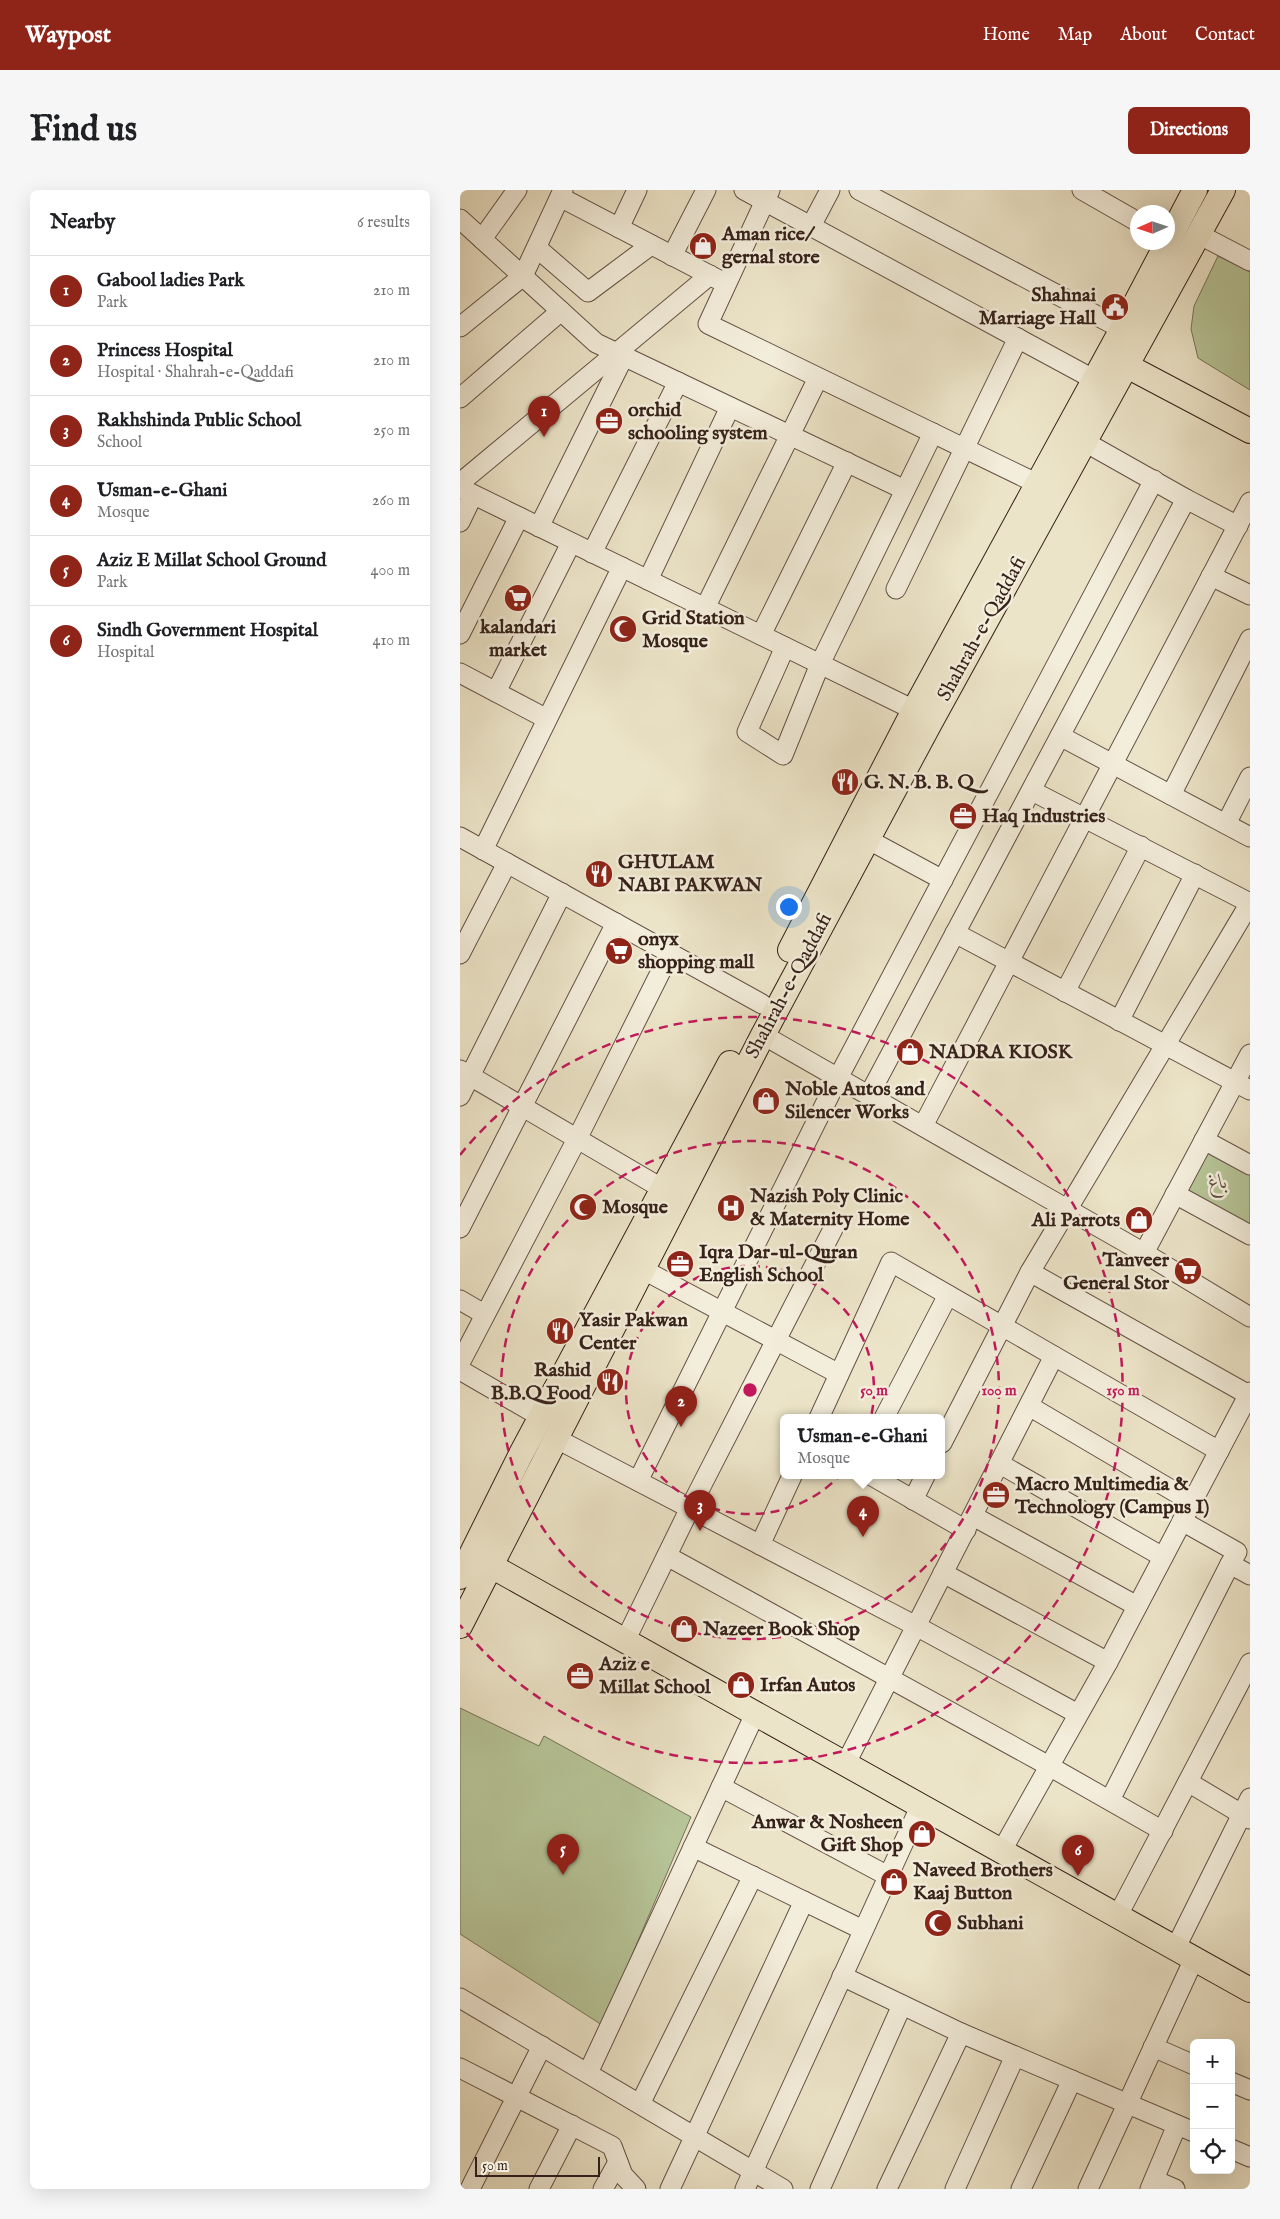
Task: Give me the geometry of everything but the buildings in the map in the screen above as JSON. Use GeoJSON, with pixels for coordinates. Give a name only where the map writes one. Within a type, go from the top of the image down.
{"type":"FeatureCollection","features":[{"type":"Feature","properties":{"kind":"main road"},"geometry":{"type":"LineString","coordinates":[[1175,228],[1195,190]]}},
{"type":"Feature","properties":{"kind":"main road"},"geometry":{"type":"LineString","coordinates":[[1120,349],[1200,235],[1223,190]]}},
{"type":"Feature","properties":{"kind":"main road"},"geometry":{"type":"LineString","coordinates":[[1120,349],[1164,250]]}},
{"type":"Feature","properties":{"kind":"main road"},"geometry":{"type":"LineString","coordinates":[[1120,349],[1250,414]]}},
{"type":"Feature","properties":{"kind":"main road"},"geometry":{"type":"LineString","coordinates":[[1120,349],[1250,431]]}},
{"type":"Feature","properties":{"kind":"main road","name":"Shahrah-e-Qaddafi"},"geometry":{"type":"LineString","coordinates":[[460,1626],[474,1557],[541,1417],[762,1004],[914,710],[1095,380],[1120,349]]}},
{"type":"Feature","properties":{"kind":"main road","name":"Shahrah-e-Qaddafi"},"geometry":{"type":"LineString","coordinates":[[460,1577],[555,1438],[763,1034],[1085,442],[1120,349]]}},
{"type":"Feature","properties":{"kind":"main road"},"geometry":{"type":"LineString","coordinates":[[474,1557],[1250,1990]]}},
{"type":"Feature","properties":{"kind":"street"},"geometry":{"type":"LineString","coordinates":[[517,190],[468,231],[523,276],[596,343],[905,490]]}},
{"type":"Feature","properties":{"kind":"street"},"geometry":{"type":"LineString","coordinates":[[619,228],[638,190]]}},
{"type":"Feature","properties":{"kind":"street"},"geometry":{"type":"LineString","coordinates":[[672,256],[706,190]]}},
{"type":"Feature","properties":{"kind":"street"},"geometry":{"type":"LineString","coordinates":[[744,190],[768,196],[811,226],[1095,380]]}},
{"type":"Feature","properties":{"kind":"street"},"geometry":{"type":"LineString","coordinates":[[811,226],[830,190]]}},
{"type":"Feature","properties":{"kind":"street"},"geometry":{"type":"LineString","coordinates":[[859,190],[1120,349]]}},
{"type":"Feature","properties":{"kind":"street"},"geometry":{"type":"LineString","coordinates":[[1093,193],[1130,217]]}},
{"type":"Feature","properties":{"kind":"street"},"geometry":{"type":"LineString","coordinates":[[460,327],[523,276],[562,194],[619,228],[718,280]]}},
{"type":"Feature","properties":{"kind":"street"},"geometry":{"type":"LineString","coordinates":[[768,196],[718,280],[708,324],[1038,484]]}},
{"type":"Feature","properties":{"kind":"street"},"geometry":{"type":"LineString","coordinates":[[1200,235],[1248,255]]}},
{"type":"Feature","properties":{"kind":"street"},"geometry":{"type":"LineString","coordinates":[[537,248],[588,292],[651,245]]}},
{"type":"Feature","properties":{"kind":"street"},"geometry":{"type":"LineString","coordinates":[[460,522],[464,488],[621,355],[718,280]]}},
{"type":"Feature","properties":{"kind":"street"},"geometry":{"type":"LineString","coordinates":[[460,398],[561,311]]}},
{"type":"Feature","properties":{"kind":"street"},"geometry":{"type":"LineString","coordinates":[[896,589],[1018,338]]}},
{"type":"Feature","properties":{"kind":"street"},"geometry":{"type":"LineString","coordinates":[[540,527],[621,355]]}},
{"type":"Feature","properties":{"kind":"street"},"geometry":{"type":"LineString","coordinates":[[706,608],[818,378]]}},
{"type":"Feature","properties":{"kind":"street"},"geometry":{"type":"LineString","coordinates":[[592,553],[678,382]]}},
{"type":"Feature","properties":{"kind":"street"},"geometry":{"type":"LineString","coordinates":[[648,580],[730,406]]}},
{"type":"Feature","properties":{"kind":"street"},"geometry":{"type":"LineString","coordinates":[[785,647],[746,732],[783,755],[820,664],[933,433]]}},
{"type":"Feature","properties":{"kind":"street"},"geometry":{"type":"LineString","coordinates":[[1085,442],[1238,526]]}},
{"type":"Feature","properties":{"kind":"street"},"geometry":{"type":"LineString","coordinates":[[761,636],[847,462]]}},
{"type":"Feature","properties":{"kind":"street"},"geometry":{"type":"LineString","coordinates":[[638,1481],[838,1078],[1154,480]]}},
{"type":"Feature","properties":{"kind":"street"},"geometry":{"type":"LineString","coordinates":[[464,488],[518,517],[914,710]]}},
{"type":"Feature","properties":{"kind":"street"},"geometry":{"type":"LineString","coordinates":[[869,1095],[1186,499]]}},
{"type":"Feature","properties":{"kind":"street"},"geometry":{"type":"LineString","coordinates":[[923,1126],[1250,502]]}},
{"type":"Feature","properties":{"kind":"street"},"geometry":{"type":"LineString","coordinates":[[460,634],[518,517]]}},
{"type":"Feature","properties":{"kind":"street"},"geometry":{"type":"LineString","coordinates":[[496,692],[571,542]]}},
{"type":"Feature","properties":{"kind":"street"},"geometry":{"type":"LineString","coordinates":[[483,850],[622,567]]}},
{"type":"Feature","properties":{"kind":"street"},"geometry":{"type":"LineString","coordinates":[[1211,576],[1250,595]]}},
{"type":"Feature","properties":{"kind":"street"},"geometry":{"type":"LineString","coordinates":[[1171,795],[1250,640]]}},
{"type":"Feature","properties":{"kind":"street"},"geometry":{"type":"LineString","coordinates":[[460,673],[547,719]]}},
{"type":"Feature","properties":{"kind":"street"},"geometry":{"type":"LineString","coordinates":[[1060,736],[1250,836]]}},
{"type":"Feature","properties":{"kind":"street"},"geometry":{"type":"LineString","coordinates":[[1226,824],[1250,777]]}},
{"type":"Feature","properties":{"kind":"street"},"geometry":{"type":"LineString","coordinates":[[945,1437],[1001,1325],[1030,1272],[1250,903],[1032,791]]}},
{"type":"Feature","properties":{"kind":"street"},"geometry":{"type":"LineString","coordinates":[[460,837],[762,1004]]}},
{"type":"Feature","properties":{"kind":"street"},"geometry":{"type":"LineString","coordinates":[[868,839],[943,880]]}},
{"type":"Feature","properties":{"kind":"street"},"geometry":{"type":"LineString","coordinates":[[1065,992],[1141,846]]}},
{"type":"Feature","properties":{"kind":"street"},"geometry":{"type":"LineString","coordinates":[[460,954],[507,863]]}},
{"type":"Feature","properties":{"kind":"street"},"geometry":{"type":"LineString","coordinates":[[1119,1021],[1195,874]]}},
{"type":"Feature","properties":{"kind":"street"},"geometry":{"type":"LineString","coordinates":[[460,1096],[465,1073],[562,893]]}},
{"type":"Feature","properties":{"kind":"street"},"geometry":{"type":"LineString","coordinates":[[460,1228],[616,923]]}},
{"type":"Feature","properties":{"kind":"street"},"geometry":{"type":"LineString","coordinates":[[955,933],[1243,1086]]}},
{"type":"Feature","properties":{"kind":"street"},"geometry":{"type":"LineString","coordinates":[[460,1363],[577,1139],[670,953]]}},
{"type":"Feature","properties":{"kind":"street"},"geometry":{"type":"LineString","coordinates":[[763,1034],[1144,1253],[1250,1317]]}},
{"type":"Feature","properties":{"kind":"street"},"geometry":{"type":"LineString","coordinates":[[1144,1253],[1204,1140],[1243,1086],[1250,1054]]}},
{"type":"Feature","properties":{"kind":"street"},"geometry":{"type":"LineString","coordinates":[[465,1073],[663,1189]]}},
{"type":"Feature","properties":{"kind":"street"},"geometry":{"type":"LineString","coordinates":[[1204,1140],[1250,1165]]}},
{"type":"Feature","properties":{"kind":"street"},"geometry":{"type":"LineString","coordinates":[[1175,1194],[1250,1235]]}},
{"type":"Feature","properties":{"kind":"street"},"geometry":{"type":"LineString","coordinates":[[625,1641],[690,1508],[833,1229]]}},
{"type":"Feature","properties":{"kind":"street"},"geometry":{"type":"LineString","coordinates":[[821,1414],[891,1262],[1219,1451]]}},
{"type":"Feature","properties":{"kind":"street"},"geometry":{"type":"LineString","coordinates":[[642,1269],[840,1374]]}},
{"type":"Feature","properties":{"kind":"street"},"geometry":{"type":"LineString","coordinates":[[1001,1852],[1108,1662],[1249,1393],[1030,1272]]}},
{"type":"Feature","properties":{"kind":"street"},"geometry":{"type":"LineString","coordinates":[[886,1414],[948,1295]]}},
{"type":"Feature","properties":{"kind":"street"},"geometry":{"type":"LineString","coordinates":[[460,1300],[484,1314]]}},
{"type":"Feature","properties":{"kind":"street"},"geometry":{"type":"LineString","coordinates":[[845,1765],[1054,1356]]}},
{"type":"Feature","properties":{"kind":"street"},"geometry":{"type":"LineString","coordinates":[[460,1370],[541,1417]]}},
{"type":"Feature","properties":{"kind":"street"},"geometry":{"type":"LineString","coordinates":[[1029,1406],[1192,1502]]}},
{"type":"Feature","properties":{"kind":"street"},"geometry":{"type":"LineString","coordinates":[[555,1438],[916,1626],[1078,1714]]}},
{"type":"Feature","properties":{"kind":"street"},"geometry":{"type":"LineString","coordinates":[[1000,1464],[1163,1557]]}},
{"type":"Feature","properties":{"kind":"street"},"geometry":{"type":"LineString","coordinates":[[760,1545],[791,1479]]}},
{"type":"Feature","properties":{"kind":"street"},"geometry":{"type":"LineString","coordinates":[[877,1479],[913,1500],[969,1523],[1137,1606]]}},
{"type":"Feature","properties":{"kind":"street"},"geometry":{"type":"LineString","coordinates":[[913,1500],[924,1479]]}},
{"type":"Feature","properties":{"kind":"street"},"geometry":{"type":"LineString","coordinates":[[1110,1800],[1237,1552],[1182,1522]]}},
{"type":"Feature","properties":{"kind":"street"},"geometry":{"type":"LineString","coordinates":[[667,1556],[1163,1830]]}},
{"type":"Feature","properties":{"kind":"street"},"geometry":{"type":"LineString","coordinates":[[1230,1564],[1250,1575]]}},
{"type":"Feature","properties":{"kind":"street"},"geometry":{"type":"LineString","coordinates":[[943,1574],[1108,1662]]}},
{"type":"Feature","properties":{"kind":"street"},"geometry":{"type":"LineString","coordinates":[[1118,1917],[1250,1663]]}},
{"type":"Feature","properties":{"kind":"street"},"geometry":{"type":"LineString","coordinates":[[588,2073],[755,1714]]}},
{"type":"Feature","properties":{"kind":"street"},"geometry":{"type":"LineString","coordinates":[[1088,2189],[1153,2048],[1184,1954],[1247,1811],[1188,1782]]}},
{"type":"Feature","properties":{"kind":"street"},"geometry":{"type":"LineString","coordinates":[[721,1787],[888,1876]]}},
{"type":"Feature","properties":{"kind":"street"},"geometry":{"type":"LineString","coordinates":[[746,2189],[920,1807]]}},
{"type":"Feature","properties":{"kind":"street"},"geometry":{"type":"LineString","coordinates":[[693,1847],[863,1930]]}},
{"type":"Feature","properties":{"kind":"street"},"geometry":{"type":"LineString","coordinates":[[640,2104],[753,1876]]}},
{"type":"Feature","properties":{"kind":"street"},"geometry":{"type":"LineString","coordinates":[[670,2189],[804,1901]]}},
{"type":"Feature","properties":{"kind":"street"},"geometry":{"type":"LineString","coordinates":[[842,1976],[961,2033],[1186,2129],[1152,2184],[1175,2189]]}},
{"type":"Feature","properties":{"kind":"street"},"geometry":{"type":"LineString","coordinates":[[460,1998],[784,2189]]}},
{"type":"Feature","properties":{"kind":"street"},"geometry":{"type":"LineString","coordinates":[[820,2189],[902,2005]]}},
{"type":"Feature","properties":{"kind":"street"},"geometry":{"type":"LineString","coordinates":[[887,2189],[961,2033]]}},
{"type":"Feature","properties":{"kind":"street"},"geometry":{"type":"LineString","coordinates":[[470,2189],[542,2046]]}},
{"type":"Feature","properties":{"kind":"street"},"geometry":{"type":"LineString","coordinates":[[1153,2048],[1190,2063]]}},
{"type":"Feature","properties":{"kind":"street"},"geometry":{"type":"LineString","coordinates":[[956,2189],[1015,2056]]}},
{"type":"Feature","properties":{"kind":"street"},"geometry":{"type":"LineString","coordinates":[[461,2072],[517,2097],[612,2146],[622,2175],[636,2189]]}},
{"type":"Feature","properties":{"kind":"street"},"geometry":{"type":"LineString","coordinates":[[1021,2189],[1072,2080]]}},
{"type":"Feature","properties":{"kind":"street"},"geometry":{"type":"LineString","coordinates":[[1235,2084],[1250,2090]]}},
{"type":"Feature","properties":{"kind":"street"},"geometry":{"type":"LineString","coordinates":[[539,2189],[572,2125]]}},
{"type":"Feature","properties":{"kind":"street"},"geometry":{"type":"LineString","coordinates":[[1235,2151],[1250,2157]]}},
{"type":"Feature","properties":{"kind":"street"},"geometry":{"type":"LineString","coordinates":[[604,2189],[618,2162]]}},
{"type":"Feature","properties":{"kind":"green space"},"geometry":{"type":"Polygon","coordinates":[[[1218,256],[1250,272],[1250,390],[1198,358],[1191,329],[1194,306],[1218,256]]]}},
{"type":"Feature","properties":{"kind":"green space","name":"باغ"},"geometry":{"type":"Polygon","coordinates":[[[1204,1140],[1250,1165],[1250,1235],[1175,1194],[1204,1140]]]}},
{"type":"Feature","properties":{"kind":"green space"},"geometry":{"type":"Polygon","coordinates":[[[460,1708],[539,1746],[544,1736],[691,1817],[602,2025],[460,1934],[460,1708]]]}},
{"type":"Feature","properties":{"kind":"place","name":"Aman rice/ gernal store"},"geometry":{"type":"Point","coordinates":[703,246]}},
{"type":"Feature","properties":{"kind":"place","name":"Shahnai Marriage Hall"},"geometry":{"type":"Point","coordinates":[1115,307]}},
{"type":"Feature","properties":{"kind":"place","name":"orchid schooling system"},"geometry":{"type":"Point","coordinates":[609,421]}},
{"type":"Feature","properties":{"kind":"place","name":"Gabool ladies Park"},"geometry":{"type":"Point","coordinates":[544,437]}},
{"type":"Feature","properties":{"kind":"place","name":"kalandari market"},"geometry":{"type":"Point","coordinates":[518,598]}},
{"type":"Feature","properties":{"kind":"place","name":"Grid Station Mosque"},"geometry":{"type":"Point","coordinates":[623,629]}},
{"type":"Feature","properties":{"kind":"place","name":"G. N. B. B. Q"},"geometry":{"type":"Point","coordinates":[845,782]}},
{"type":"Feature","properties":{"kind":"place","name":"Haq Industries"},"geometry":{"type":"Point","coordinates":[963,816]}},
{"type":"Feature","properties":{"kind":"place","name":"GHULAM NABI PAKWAN"},"geometry":{"type":"Point","coordinates":[599,874]}},
{"type":"Feature","properties":{"kind":"place","name":"onyx shopping mall"},"geometry":{"type":"Point","coordinates":[619,951]}},
{"type":"Feature","properties":{"kind":"place","name":"NADRA KIOSK"},"geometry":{"type":"Point","coordinates":[910,1052]}},
{"type":"Feature","properties":{"kind":"place","name":"Noble Autos and Silencer Works"},"geometry":{"type":"Point","coordinates":[766,1101]}},
{"type":"Feature","properties":{"kind":"place","name":"Mosque"},"geometry":{"type":"Point","coordinates":[583,1207]}},
{"type":"Feature","properties":{"kind":"place","name":"Nazish Poly Clinic & Maternity Home"},"geometry":{"type":"Point","coordinates":[731,1208]}},
{"type":"Feature","properties":{"kind":"place","name":"Ali Parrots"},"geometry":{"type":"Point","coordinates":[1139,1220]}},
{"type":"Feature","properties":{"kind":"place","name":"Iqra Dar-ul-Quran English School"},"geometry":{"type":"Point","coordinates":[680,1264]}},
{"type":"Feature","properties":{"kind":"place","name":"Tanveer General Stor"},"geometry":{"type":"Point","coordinates":[1188,1271]}},
{"type":"Feature","properties":{"kind":"place","name":"Yasir Pakwan Center"},"geometry":{"type":"Point","coordinates":[560,1331]}},
{"type":"Feature","properties":{"kind":"place","name":"Rashid B.B.Q Food"},"geometry":{"type":"Point","coordinates":[610,1382]}},
{"type":"Feature","properties":{"kind":"place","name":"Princess Hospital"},"geometry":{"type":"Point","coordinates":[681,1427]}},
{"type":"Feature","properties":{"kind":"place","name":"Macro Multimedia & Technology (Campus I)"},"geometry":{"type":"Point","coordinates":[996,1495]}},
{"type":"Feature","properties":{"kind":"place","name":"Rakhshinda Public School"},"geometry":{"type":"Point","coordinates":[700,1531]}},
{"type":"Feature","properties":{"kind":"place","name":"Usman-e-Ghani"},"geometry":{"type":"Point","coordinates":[863,1537]}},
{"type":"Feature","properties":{"kind":"place","name":"Nazeer Book Shop"},"geometry":{"type":"Point","coordinates":[684,1629]}},
{"type":"Feature","properties":{"kind":"place","name":"Aziz e Millat School"},"geometry":{"type":"Point","coordinates":[580,1676]}},
{"type":"Feature","properties":{"kind":"place","name":"Irfan Autos"},"geometry":{"type":"Point","coordinates":[741,1685]}},
{"type":"Feature","properties":{"kind":"place","name":"Anwar & Nosheen Gift Shop"},"geometry":{"type":"Point","coordinates":[922,1834]}},
{"type":"Feature","properties":{"kind":"place","name":"Aziz E Millat School Ground"},"geometry":{"type":"Point","coordinates":[563,1875]}},
{"type":"Feature","properties":{"kind":"place","name":"Sindh Government Hospital"},"geometry":{"type":"Point","coordinates":[1078,1876]}},
{"type":"Feature","properties":{"kind":"place","name":"Naveed Brothers Kaaj Button"},"geometry":{"type":"Point","coordinates":[894,1882]}},
{"type":"Feature","properties":{"kind":"place","name":"Subhani"},"geometry":{"type":"Point","coordinates":[938,1923]}}]}
